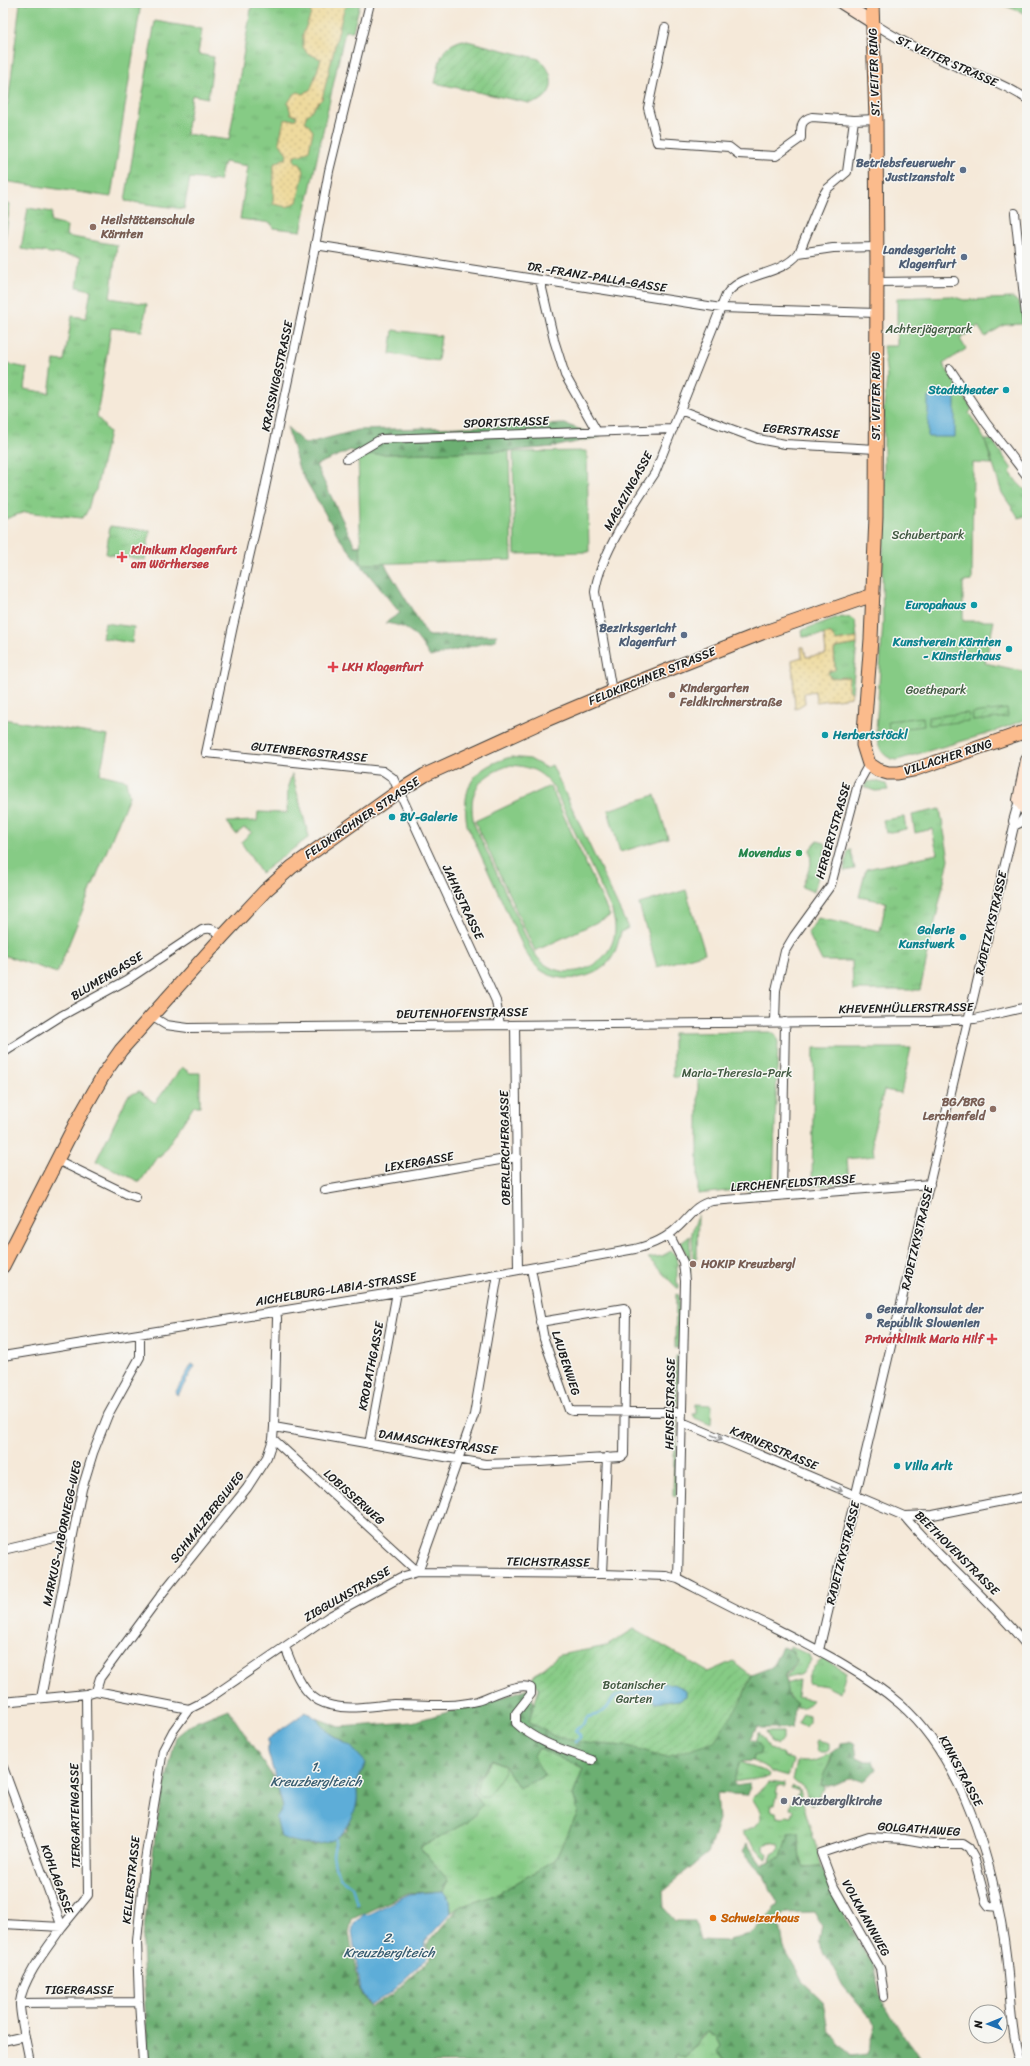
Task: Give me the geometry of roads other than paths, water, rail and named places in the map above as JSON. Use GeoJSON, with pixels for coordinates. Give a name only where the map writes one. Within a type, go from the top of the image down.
{"type":"FeatureCollection","features":[{"type":"Feature","properties":{"kind":"main road","name":"ST. VEITER RING"},"geometry":{"type":"LineString","coordinates":[[869,764],[864,753],[864,730],[873,595],[877,313],[876,119],[872,3]]}},
{"type":"Feature","properties":{"kind":"main road","name":"FELDKIRCHNER STRASSE"},"geometry":{"type":"LineString","coordinates":[[3,1266],[87,1102],[121,1050],[265,891],[292,867],[399,791],[425,775],[612,692],[750,638],[873,595]]}},
{"type":"Feature","properties":{"kind":"main road","name":"VILLACHER RING"},"geometry":{"type":"LineString","coordinates":[[869,764],[878,770],[898,773],[913,770],[1027,731]]}},
{"type":"Feature","properties":{"kind":"street","name":"KRASSNIGGSTRASSE"},"geometry":{"type":"LineString","coordinates":[[206,753],[233,626],[265,489],[329,171],[370,3]]}},
{"type":"Feature","properties":{"kind":"street","name":"ST. VEITER STRASSE"},"geometry":{"type":"LineString","coordinates":[[842,3],[894,38],[1014,90]]}},
{"type":"Feature","properties":{"kind":"street","name":"ST. VEITER RING"},"geometry":{"type":"LineString","coordinates":[[665,28],[648,108],[657,142],[729,147],[738,154],[776,156],[801,138],[802,124],[806,118],[812,117],[854,120]]}},
{"type":"Feature","properties":{"kind":"street"},"geometry":{"type":"LineString","coordinates":[[1014,90],[1027,92]]}},
{"type":"Feature","properties":{"kind":"street"},"geometry":{"type":"LineString","coordinates":[[1014,90],[1027,99]]}},
{"type":"Feature","properties":{"kind":"street"},"geometry":{"type":"LineString","coordinates":[[799,253],[822,197],[827,189],[846,172],[854,120],[876,119]]}},
{"type":"Feature","properties":{"kind":"street"},"geometry":{"type":"LineString","coordinates":[[1015,213],[1027,325]]}},
{"type":"Feature","properties":{"kind":"street","name":"DR.-FRANZ-PALLA-GASSE"},"geometry":{"type":"LineString","coordinates":[[315,245],[721,308],[877,313]]}},
{"type":"Feature","properties":{"kind":"street"},"geometry":{"type":"LineString","coordinates":[[799,253],[833,248],[876,247]]}},
{"type":"Feature","properties":{"kind":"street","name":"MAGAZINGASSE"},"geometry":{"type":"LineString","coordinates":[[612,692],[596,602],[596,584],[607,556],[640,494],[654,473],[726,295],[733,287],[776,270],[794,260],[799,253]]}},
{"type":"Feature","properties":{"kind":"street"},"geometry":{"type":"LineString","coordinates":[[540,280],[554,340],[565,375],[596,430]]}},
{"type":"Feature","properties":{"kind":"street"},"geometry":{"type":"LineString","coordinates":[[877,282],[954,281]]}},
{"type":"Feature","properties":{"kind":"street"},"geometry":{"type":"LineString","coordinates":[[950,369],[986,423],[1027,476]]}},
{"type":"Feature","properties":{"kind":"street","name":"EGERSTRASSE"},"geometry":{"type":"LineString","coordinates":[[680,410],[758,439],[785,444],[876,448]]}},
{"type":"Feature","properties":{"kind":"street","name":"SPORTSTRASSE"},"geometry":{"type":"LineString","coordinates":[[347,459],[381,439],[596,430],[672,429]]}},
{"type":"Feature","properties":{"kind":"street","name":"GUTENBERGSTRASSE"},"geometry":{"type":"LineString","coordinates":[[206,753],[383,771],[393,778],[399,791]]}},
{"type":"Feature","properties":{"kind":"street","name":"RADETZKYSTRASSE"},"geometry":{"type":"LineString","coordinates":[[819,1650],[857,1497],[969,1020],[1014,826],[1013,821],[1027,760]]}},
{"type":"Feature","properties":{"kind":"street","name":"HERBERTSTRASSE"},"geometry":{"type":"LineString","coordinates":[[775,1022],[776,990],[785,951],[831,885],[858,784],[869,764]]}},
{"type":"Feature","properties":{"kind":"street","name":"JAHNSTRASSE"},"geometry":{"type":"LineString","coordinates":[[399,791],[496,1001],[500,1025]]}},
{"type":"Feature","properties":{"kind":"street"},"geometry":{"type":"LineString","coordinates":[[1014,826],[1020,823],[1027,812],[1019,800]]}},
{"type":"Feature","properties":{"kind":"street","name":"BLUMENGASSE"},"geometry":{"type":"LineString","coordinates":[[3,1053],[62,1016],[127,980],[202,930],[208,928],[214,929],[223,936]]}},
{"type":"Feature","properties":{"kind":"street","name":"KHEVENHÜLLERSTRASSE"},"geometry":{"type":"LineString","coordinates":[[785,1022],[969,1020],[1027,1007]]}},
{"type":"Feature","properties":{"kind":"street","name":"DEUTENHOFENSTRASSE"},"geometry":{"type":"LineString","coordinates":[[151,1016],[166,1025],[188,1028],[775,1022]]}},
{"type":"Feature","properties":{"kind":"street"},"geometry":{"type":"LineString","coordinates":[[775,1022],[785,1022],[782,1195]]}},
{"type":"Feature","properties":{"kind":"street","name":"OBERLERCHERGASSE"},"geometry":{"type":"LineString","coordinates":[[515,1025],[518,1270]]}},
{"type":"Feature","properties":{"kind":"street","name":"LEXERGASSE"},"geometry":{"type":"LineString","coordinates":[[325,1190],[517,1157]]}},
{"type":"Feature","properties":{"kind":"street"},"geometry":{"type":"LineString","coordinates":[[57,1160],[136,1197]]}},
{"type":"Feature","properties":{"kind":"street","name":"LERCHENFELDSTRASSE"},"geometry":{"type":"LineString","coordinates":[[669,1234],[697,1206],[706,1202],[930,1184]]}},
{"type":"Feature","properties":{"kind":"street","name":"AICHELBURG-LABIA-STRASSE"},"geometry":{"type":"LineString","coordinates":[[3,1356],[140,1335],[397,1292],[635,1249],[658,1242],[669,1234]]}},
{"type":"Feature","properties":{"kind":"street","name":"HENSELSTRASSE"},"geometry":{"type":"LineString","coordinates":[[669,1234],[683,1262],[685,1281],[678,1579]]}},
{"type":"Feature","properties":{"kind":"street","name":"LAUBENWEG"},"geometry":{"type":"LineString","coordinates":[[531,1268],[540,1322],[569,1410],[682,1412]]}},
{"type":"Feature","properties":{"kind":"street"},"geometry":{"type":"LineString","coordinates":[[418,1572],[474,1415],[498,1274]]}},
{"type":"Feature","properties":{"kind":"street","name":"KROBATHGASSE"},"geometry":{"type":"LineString","coordinates":[[369,1444],[397,1292]]}},
{"type":"Feature","properties":{"kind":"street"},"geometry":{"type":"LineString","coordinates":[[540,1322],[621,1307],[624,1308],[626,1312],[626,1411]]}},
{"type":"Feature","properties":{"kind":"street","name":"SCHMALZBERGLWEG"},"geometry":{"type":"LineString","coordinates":[[96,1691],[100,1678],[164,1590],[247,1488],[267,1457],[273,1439],[274,1427],[276,1312]]}},
{"type":"Feature","properties":{"kind":"street","name":"MARKUS-JABORNEGG-WEG"},"geometry":{"type":"LineString","coordinates":[[41,1698],[72,1534],[92,1453],[108,1415],[140,1357],[140,1335]]}},
{"type":"Feature","properties":{"kind":"street","name":"DAMASCHKESTRASSE"},"geometry":{"type":"LineString","coordinates":[[274,1427],[485,1464],[518,1463],[624,1455],[626,1411]]}},
{"type":"Feature","properties":{"kind":"street","name":"KARNERSTRASSE"},"geometry":{"type":"LineString","coordinates":[[682,1422],[857,1497]]}},
{"type":"Feature","properties":{"kind":"street","name":"LOBISSERWEG"},"geometry":{"type":"LineString","coordinates":[[273,1439],[418,1572]]}},
{"type":"Feature","properties":{"kind":"street"},"geometry":{"type":"LineString","coordinates":[[602,1574],[607,1457]]}},
{"type":"Feature","properties":{"kind":"street"},"geometry":{"type":"LineString","coordinates":[[904,1516],[933,1516],[1027,1496]]}},
{"type":"Feature","properties":{"kind":"street","name":"BEETHOVENSTRASSE"},"geometry":{"type":"LineString","coordinates":[[857,1497],[904,1516],[919,1535],[996,1608],[1027,1646]]}},
{"type":"Feature","properties":{"kind":"street"},"geometry":{"type":"LineString","coordinates":[[3,1550],[72,1534]]}},
{"type":"Feature","properties":{"kind":"street","name":"TEICHSTRASSE"},"geometry":{"type":"LineString","coordinates":[[418,1572],[602,1574],[666,1576],[678,1579]]}},
{"type":"Feature","properties":{"kind":"street","name":"ZIGGULNSTRASSE"},"geometry":{"type":"LineString","coordinates":[[189,1709],[207,1700],[328,1617],[402,1576],[418,1572]]}},
{"type":"Feature","properties":{"kind":"street","name":"KINKSTRASSE"},"geometry":{"type":"LineString","coordinates":[[678,1579],[819,1650],[901,1704],[931,1738],[959,1788],[988,1864],[1006,1948],[1015,2044],[1021,2063]]}},
{"type":"Feature","properties":{"kind":"street"},"geometry":{"type":"LineString","coordinates":[[284,1648],[305,1689],[320,1702],[339,1707],[366,1708],[392,1704],[460,1704],[477,1701],[510,1689],[527,1686],[531,1688],[531,1694],[516,1713],[516,1723],[527,1733],[545,1743],[592,1760]]}},
{"type":"Feature","properties":{"kind":"street"},"geometry":{"type":"LineString","coordinates":[[3,1702],[86,1694],[96,1691],[189,1709]]}},
{"type":"Feature","properties":{"kind":"street","name":"TIERGARTENGASSE"},"geometry":{"type":"LineString","coordinates":[[62,1927],[88,1894],[86,1694]]}},
{"type":"Feature","properties":{"kind":"street","name":"KELLERSTRASSE"},"geometry":{"type":"LineString","coordinates":[[143,2063],[137,1941],[144,1860],[152,1808],[164,1750],[173,1732],[189,1709]]}},
{"type":"Feature","properties":{"kind":"street","name":"KOHLAGASSE"},"geometry":{"type":"LineString","coordinates":[[3,1767],[62,1927],[34,1968],[24,1987],[20,2003],[30,2063]]}},
{"type":"Feature","properties":{"kind":"street","name":"GOLGATHAWEG"},"geometry":{"type":"LineString","coordinates":[[821,1853],[869,1837],[904,1839],[932,1844],[963,1844],[970,1848],[974,1857],[986,1902],[989,1906],[998,1907]]}},
{"type":"Feature","properties":{"kind":"street","name":"VOLKMANNWEG"},"geometry":{"type":"LineString","coordinates":[[821,1853],[834,1887],[880,1968],[884,1997]]}},
{"type":"Feature","properties":{"kind":"street"},"geometry":{"type":"LineString","coordinates":[[3,1924],[62,1927]]}},
{"type":"Feature","properties":{"kind":"street","name":"TIGERGASSE"},"geometry":{"type":"LineString","coordinates":[[20,2003],[139,2002]]}},
{"type":"Feature","properties":{"kind":"street"},"geometry":{"type":"LineString","coordinates":[[3,2041],[26,2036]]}},
{"type":"Feature","properties":{"kind":"water"},"geometry":{"type":"Polygon","coordinates":[[[928,397],[955,397],[955,437],[928,437],[928,397]]]}},
{"type":"Feature","properties":{"kind":"water"},"geometry":{"type":"Polygon","coordinates":[[[192,1364],[195,1366],[178,1395],[175,1393],[192,1364]]]}},
{"type":"Feature","properties":{"kind":"water"},"geometry":{"type":"Polygon","coordinates":[[[656,1683],[668,1683],[679,1686],[686,1691],[686,1696],[679,1700],[655,1703],[651,1697],[628,1696],[626,1694],[656,1683]]]}},
{"type":"Feature","properties":{"kind":"water","name":"1. Kreuzberglteich"},"geometry":{"type":"Polygon","coordinates":[[[306,1712],[316,1718],[329,1733],[351,1747],[366,1763],[359,1775],[357,1785],[357,1801],[353,1816],[347,1827],[339,1836],[320,1844],[295,1842],[281,1837],[276,1818],[283,1807],[268,1752],[268,1739],[306,1712]]]}},
{"type":"Feature","properties":{"kind":"water","name":"2. Kreuzberglteich"},"geometry":{"type":"Polygon","coordinates":[[[443,1891],[450,1901],[451,1913],[425,1941],[427,1958],[391,1992],[370,2006],[361,1992],[352,1932],[354,1924],[363,1915],[369,1914],[409,1894],[443,1891]]]}},
{"type":"Feature","properties":{"kind":"waterway"},"geometry":{"type":"LineString","coordinates":[[575,1742],[579,1738],[579,1734],[575,1731],[583,1724],[587,1717],[597,1715],[607,1708],[616,1696],[626,1694]]}},
{"type":"Feature","properties":{"kind":"waterway"},"geometry":{"type":"LineString","coordinates":[[336,1839],[333,1855],[335,1866],[340,1878],[352,1887],[357,1903]]}},
{"type":"Feature","properties":{"kind":"place","name":"Betriebsfeuerwehr Justizanstalt"},"geometry":{"type":"Point","coordinates":[963,170]}},
{"type":"Feature","properties":{"kind":"place","name":"Heilstättenschule Kärnten"},"geometry":{"type":"Point","coordinates":[93,227]}},
{"type":"Feature","properties":{"kind":"place","name":"Landesgericht Klagenfurt"},"geometry":{"type":"Point","coordinates":[964,257]}},
{"type":"Feature","properties":{"kind":"place","name":"Stadttheater"},"geometry":{"type":"Point","coordinates":[1006,390]}},
{"type":"Feature","properties":{"kind":"place","name":"Klinikum Klagenfurt am Wörthersee"},"geometry":{"type":"Point","coordinates":[122,557]}},
{"type":"Feature","properties":{"kind":"place","name":"Europahaus"},"geometry":{"type":"Point","coordinates":[974,605]}},
{"type":"Feature","properties":{"kind":"place","name":"Bezirksgericht Klagenfurt"},"geometry":{"type":"Point","coordinates":[684,635]}},
{"type":"Feature","properties":{"kind":"place","name":"Kunstverein Kärnten - Künstlerhaus"},"geometry":{"type":"Point","coordinates":[1009,649]}},
{"type":"Feature","properties":{"kind":"place","name":"LKH Klagenfurt"},"geometry":{"type":"Point","coordinates":[333,667]}},
{"type":"Feature","properties":{"kind":"place","name":"Kindergarten Feldkirchnerstraße"},"geometry":{"type":"Point","coordinates":[672,695]}},
{"type":"Feature","properties":{"kind":"place","name":"Herbertstöckl"},"geometry":{"type":"Point","coordinates":[825,735]}},
{"type":"Feature","properties":{"kind":"place","name":"BV-Galerie"},"geometry":{"type":"Point","coordinates":[392,817]}},
{"type":"Feature","properties":{"kind":"place","name":"Movendus"},"geometry":{"type":"Point","coordinates":[799,853]}},
{"type":"Feature","properties":{"kind":"place","name":"Galerie Kunstwerk"},"geometry":{"type":"Point","coordinates":[963,937]}},
{"type":"Feature","properties":{"kind":"place","name":"BG/BRG Lerchenfeld"},"geometry":{"type":"Point","coordinates":[993,1109]}},
{"type":"Feature","properties":{"kind":"place","name":"HOKIP Kreuzbergl"},"geometry":{"type":"Point","coordinates":[693,1264]}},
{"type":"Feature","properties":{"kind":"place","name":"Generalkonsulat der Republik Slowenien"},"geometry":{"type":"Point","coordinates":[869,1316]}},
{"type":"Feature","properties":{"kind":"place","name":"Privatklinik Maria Hilf"},"geometry":{"type":"Point","coordinates":[992,1339]}},
{"type":"Feature","properties":{"kind":"place","name":"Villa Arlt"},"geometry":{"type":"Point","coordinates":[897,1466]}},
{"type":"Feature","properties":{"kind":"place","name":"Kreuzberglkirche"},"geometry":{"type":"Point","coordinates":[784,1801]}},
{"type":"Feature","properties":{"kind":"place","name":"Schweizerhaus"},"geometry":{"type":"Point","coordinates":[713,1918]}},
{"type":"Feature","properties":{"kind":"park label","name":"Achterjägerpark"},"geometry":{"type":"Point","coordinates":[929,329]}},
{"type":"Feature","properties":{"kind":"park label","name":"Schubertpark"},"geometry":{"type":"Point","coordinates":[928,535]}},
{"type":"Feature","properties":{"kind":"park label","name":"Goethepark"},"geometry":{"type":"Point","coordinates":[936,690]}},
{"type":"Feature","properties":{"kind":"park label","name":"Maria-Theresia-Park"},"geometry":{"type":"Point","coordinates":[737,1073]}},
{"type":"Feature","properties":{"kind":"park label","name":"Botanischer Garten"},"geometry":{"type":"Point","coordinates":[634,1692]}}]}
